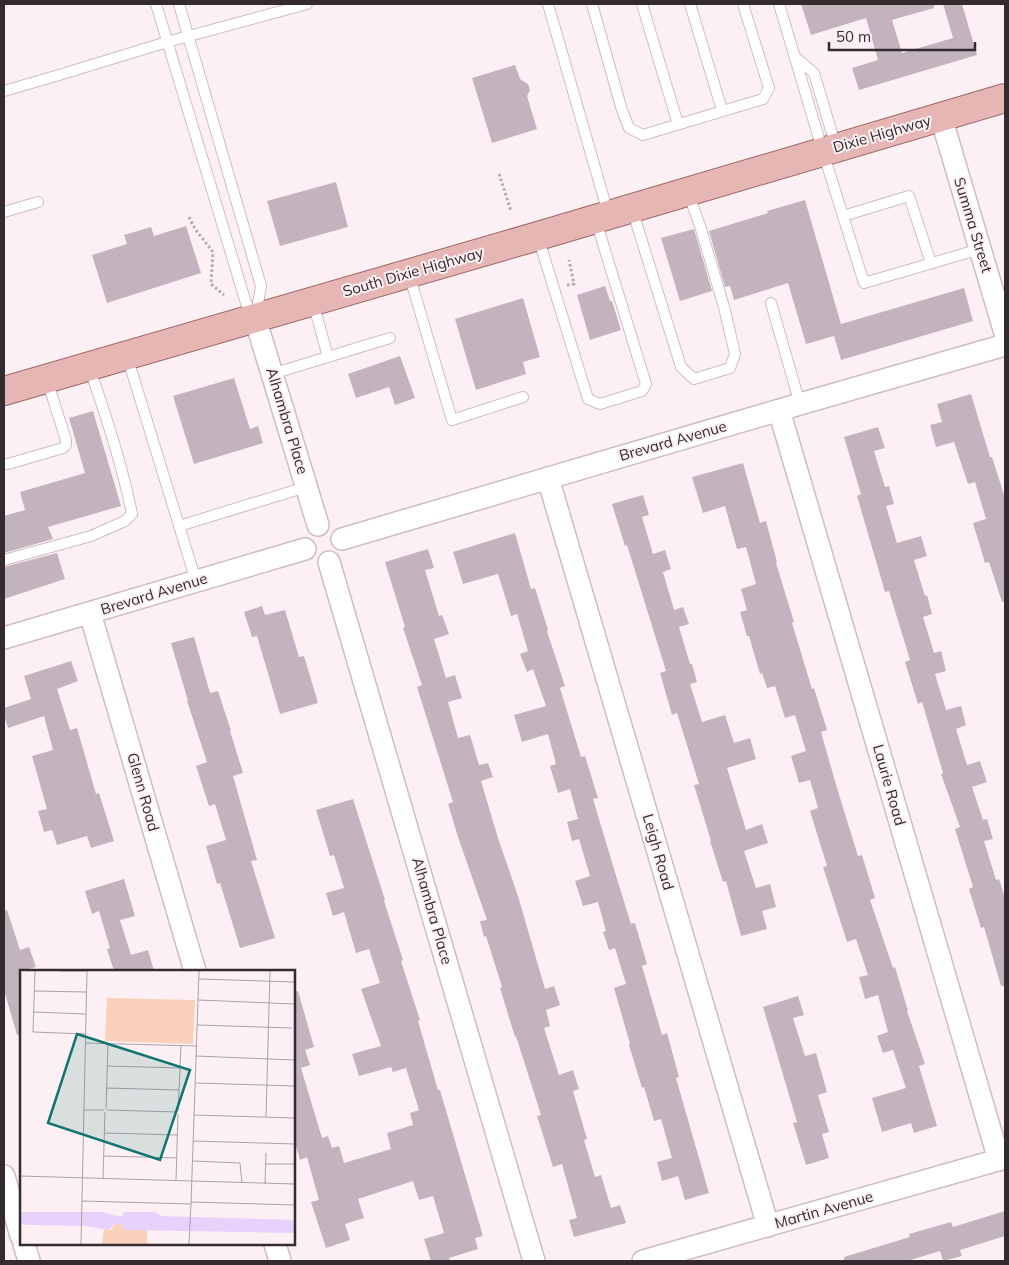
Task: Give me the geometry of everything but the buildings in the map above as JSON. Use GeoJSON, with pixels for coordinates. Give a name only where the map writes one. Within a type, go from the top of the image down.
{"type":"FeatureCollection","features":[{"type":"Feature","properties":{"kind":"main road"},"geometry":{"type":"LineString","coordinates":[[941,117],[1005,98]]}},
{"type":"Feature","properties":{"kind":"main road","name":"Dixie Highway"},"geometry":{"type":"LineString","coordinates":[[830,150],[941,117]]}},
{"type":"Feature","properties":{"kind":"main road","name":"South Dixie Highway"},"geometry":{"type":"LineString","coordinates":[[4,391],[830,150]]}},
{"type":"Feature","properties":{"kind":"street","name":"Summa Street"},"geometry":{"type":"LineString","coordinates":[[941,117],[980,249],[1002,307],[1005,333]]}},
{"type":"Feature","properties":{"kind":"street","name":"Alhambra Place"},"geometry":{"type":"LineString","coordinates":[[255,318],[318,525]]}},
{"type":"Feature","properties":{"kind":"street","name":"Brevard Avenue"},"geometry":{"type":"LineString","coordinates":[[342,539],[1005,345]]}},
{"type":"Feature","properties":{"kind":"street","name":"Laurie Road"},"geometry":{"type":"LineString","coordinates":[[779,410],[1002,1159]]}},
{"type":"Feature","properties":{"kind":"street","name":"Leigh Road"},"geometry":{"type":"LineString","coordinates":[[548,478],[768,1226]]}},
{"type":"Feature","properties":{"kind":"street"},"geometry":{"type":"LineString","coordinates":[[318,525],[330,525],[336,528],[342,539],[341,550],[329,562],[323,563],[312,559],[305,549],[304,543],[308,531],[318,525]]}},
{"type":"Feature","properties":{"kind":"street","name":"Brevard Avenue"},"geometry":{"type":"LineString","coordinates":[[4,638],[305,549]]}},
{"type":"Feature","properties":{"kind":"street","name":"Alhambra Place"},"geometry":{"type":"LineString","coordinates":[[329,562],[534,1261]]}},
{"type":"Feature","properties":{"kind":"street","name":"Glenn Road"},"geometry":{"type":"LineString","coordinates":[[90,613],[195,970]]}},
{"type":"Feature","properties":{"kind":"street","name":"Martin Avenue"},"geometry":{"type":"LineString","coordinates":[[643,1261],[1002,1159]]}},
{"type":"Feature","properties":{"kind":"street"},"geometry":{"type":"LineString","coordinates":[[4,1176],[20,1232]]}},
{"type":"Feature","properties":{"kind":"street"},"geometry":{"type":"LineString","coordinates":[[24,1245],[29,1261]]}},
{"type":"Feature","properties":{"kind":"street"},"geometry":{"type":"LineString","coordinates":[[275,1245],[280,1261]]}},
{"type":"Feature","properties":{"kind":"lane"},"geometry":{"type":"LineString","coordinates":[[156,4],[246,303],[255,318]]}},
{"type":"Feature","properties":{"kind":"lane"},"geometry":{"type":"LineString","coordinates":[[179,4],[261,286],[255,318]]}},
{"type":"Feature","properties":{"kind":"lane"},"geometry":{"type":"LineString","coordinates":[[4,91],[167,42],[307,4]]}},
{"type":"Feature","properties":{"kind":"lane"},"geometry":{"type":"LineString","coordinates":[[538,236],[588,400],[600,404],[642,391],[646,384],[612,213],[548,4]]}},
{"type":"Feature","properties":{"kind":"lane"},"geometry":{"type":"LineString","coordinates":[[592,4],[622,110],[629,128],[643,135],[763,99],[769,88],[744,4]]}},
{"type":"Feature","properties":{"kind":"lane"},"geometry":{"type":"LineString","coordinates":[[642,4],[678,124]]}},
{"type":"Feature","properties":{"kind":"lane"},"geometry":{"type":"LineString","coordinates":[[690,4],[722,110]]}},
{"type":"Feature","properties":{"kind":"lane"},"geometry":{"type":"LineString","coordinates":[[779,4],[795,57],[830,150]]}},
{"type":"Feature","properties":{"kind":"lane"},"geometry":{"type":"LineString","coordinates":[[795,57],[814,73],[843,216],[864,283],[980,249]]}},
{"type":"Feature","properties":{"kind":"lane"},"geometry":{"type":"LineString","coordinates":[[612,213],[681,367],[694,379],[730,368],[735,354],[724,307],[688,192]]}},
{"type":"Feature","properties":{"kind":"lane"},"geometry":{"type":"LineString","coordinates":[[843,216],[909,196],[931,263]]}},
{"type":"Feature","properties":{"kind":"lane"},"geometry":{"type":"LineString","coordinates":[[4,212],[38,202]]}},
{"type":"Feature","properties":{"kind":"lane"},"geometry":{"type":"LineString","coordinates":[[408,273],[452,420],[523,398]]}},
{"type":"Feature","properties":{"kind":"lane"},"geometry":{"type":"LineString","coordinates":[[313,301],[328,357]]}},
{"type":"Feature","properties":{"kind":"lane"},"geometry":{"type":"LineString","coordinates":[[771,303],[800,404]]}},
{"type":"Feature","properties":{"kind":"lane"},"geometry":{"type":"LineString","coordinates":[[272,374],[390,338]]}},
{"type":"Feature","properties":{"kind":"lane"},"geometry":{"type":"LineString","coordinates":[[126,355],[196,581]]}},
{"type":"Feature","properties":{"kind":"lane"},"geometry":{"type":"LineString","coordinates":[[4,560],[91,536],[125,521],[132,514],[127,487],[108,420],[88,366]]}},
{"type":"Feature","properties":{"kind":"lane"},"geometry":{"type":"LineString","coordinates":[[4,464],[63,448],[66,445],[46,379]]}},
{"type":"Feature","properties":{"kind":"lane"},"geometry":{"type":"LineString","coordinates":[[179,526],[306,487]]}},
{"type":"Feature","properties":{"kind":"path"},"geometry":{"type":"LineString","coordinates":[[499,174],[510,211]]}},
{"type":"Feature","properties":{"kind":"path"},"geometry":{"type":"LineString","coordinates":[[189,216],[195,229],[213,252],[211,284],[224,295]]}},
{"type":"Feature","properties":{"kind":"path"},"geometry":{"type":"LineString","coordinates":[[564,286],[574,284],[569,260]]}}]}
